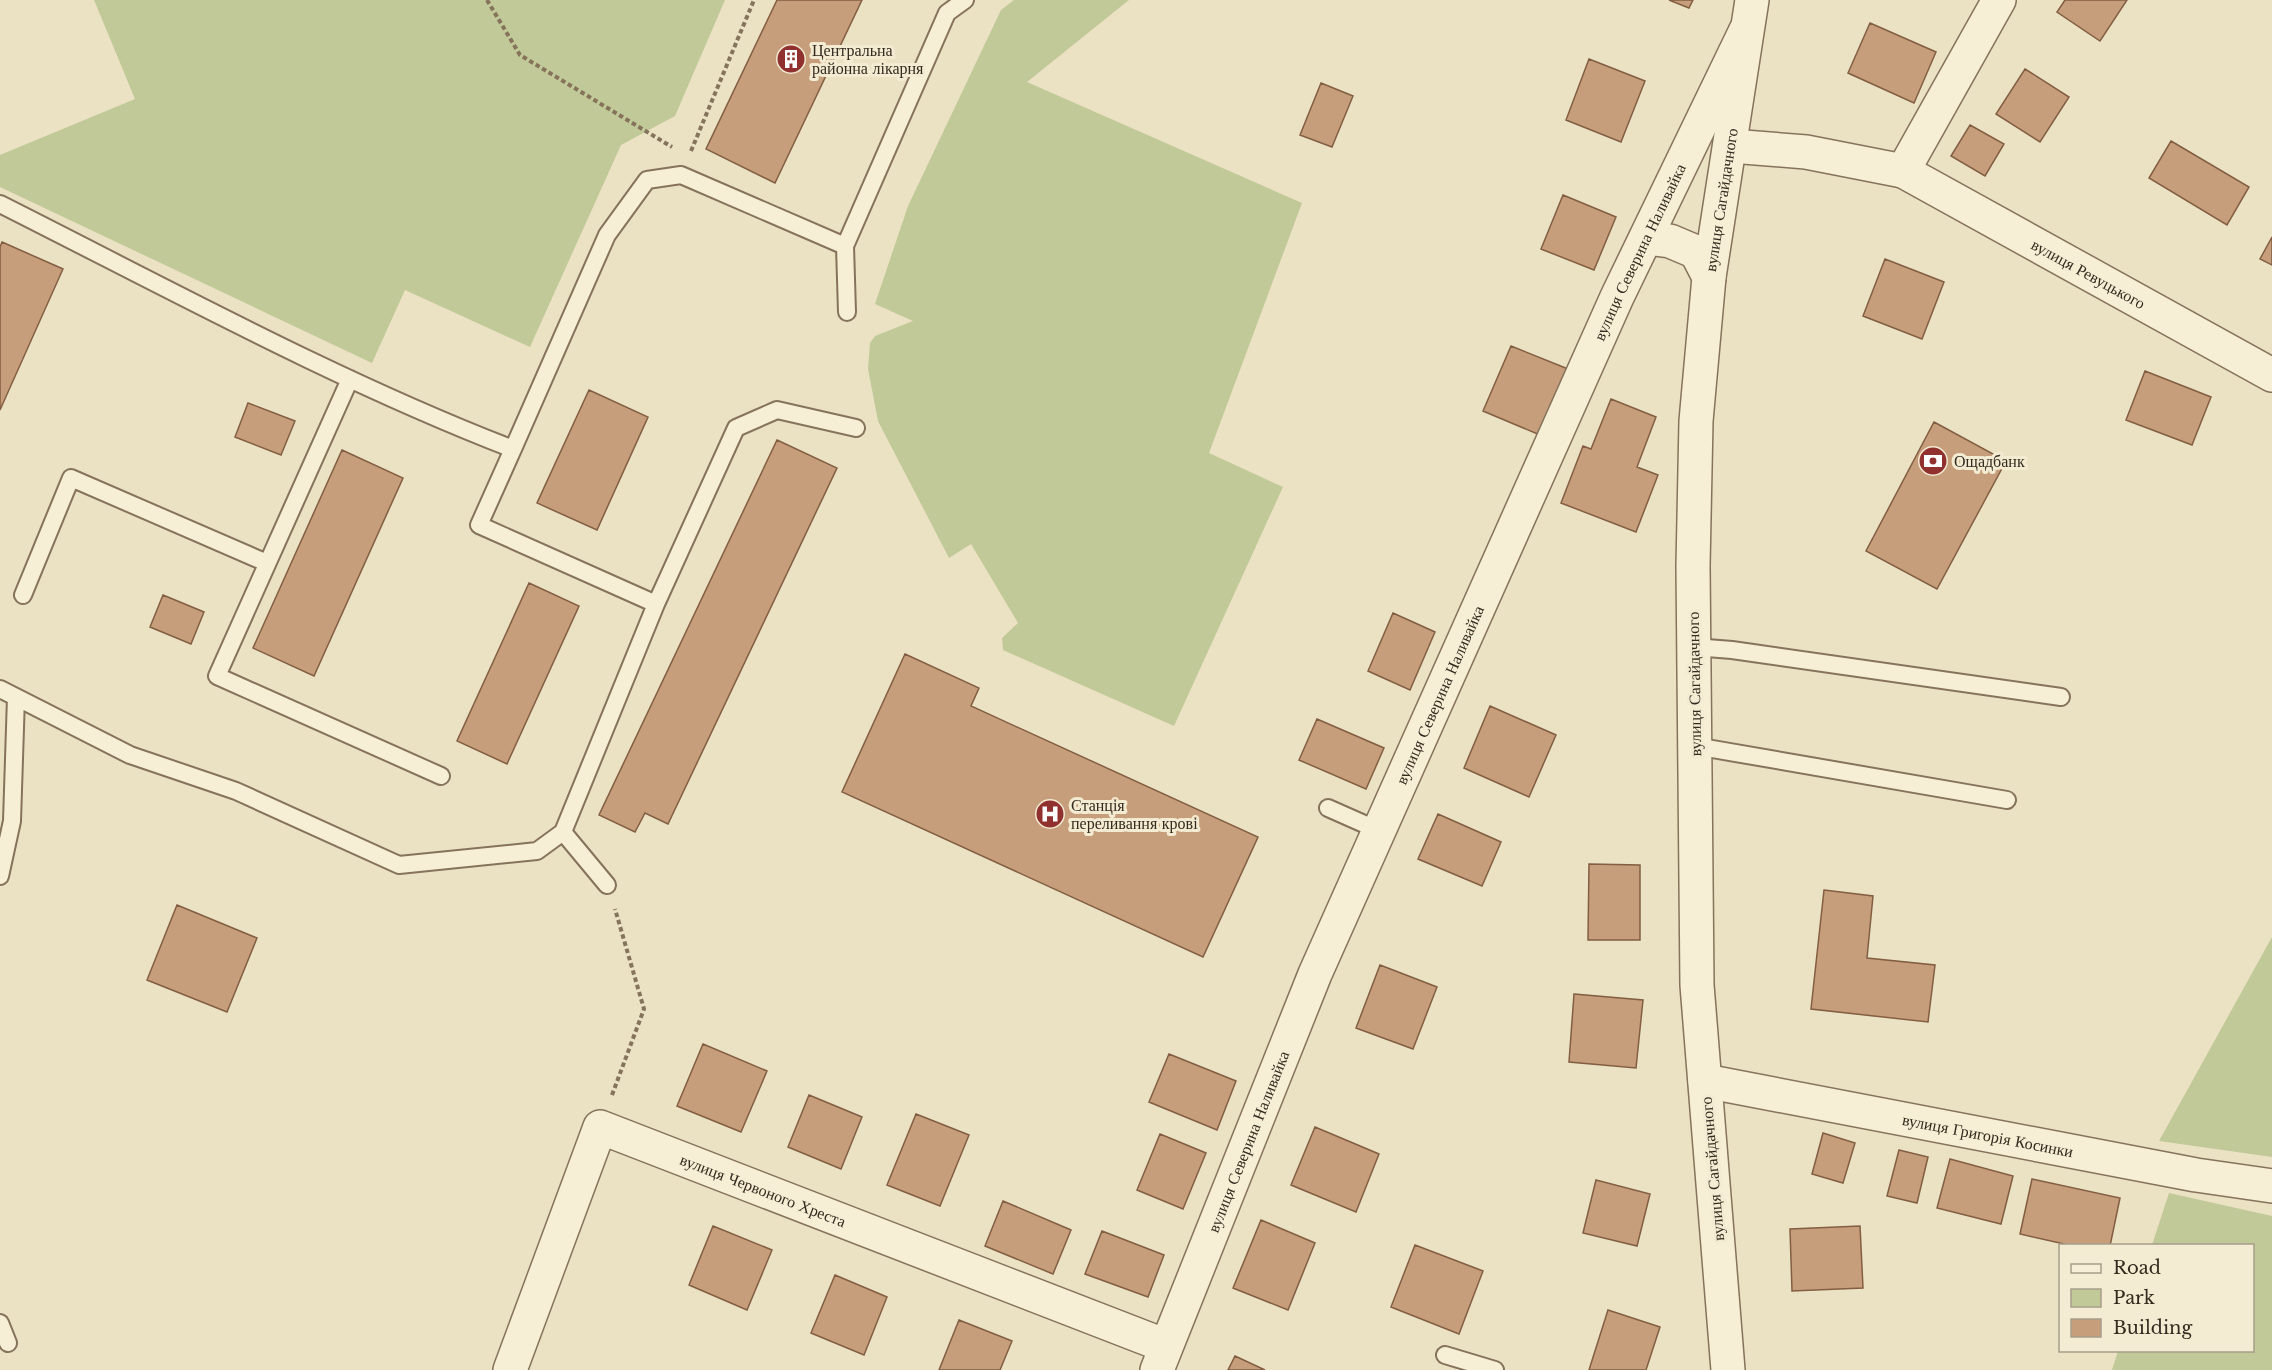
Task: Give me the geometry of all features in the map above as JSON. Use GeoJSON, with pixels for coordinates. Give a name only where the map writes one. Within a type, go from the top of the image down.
{"type":"FeatureCollection","features":[{"type":"Feature","properties":{"kind":"street"},"geometry":{"type":"LineString","coordinates":[[1903,171],[1999,0]]}},
{"type":"Feature","properties":{"kind":"street","name":"вулиця Сагайдачного"},"geometry":{"type":"LineString","coordinates":[[1728,1370],[1697,985],[1694,647],[1696,421],[1709,277],[1731,146],[1749,15]]}},
{"type":"Feature","properties":{"kind":"street","name":"вулиця Северина Наливайка"},"geometry":{"type":"LineString","coordinates":[[1161,1358],[1315,974],[1617,297],[1749,15]]}},
{"type":"Feature","properties":{"kind":"street","name":"вулиця Ревуцького"},"geometry":{"type":"LineString","coordinates":[[1731,146],[1806,152],[1903,171],[2272,375]]}},
{"type":"Feature","properties":{"kind":"street"},"geometry":{"type":"LineString","coordinates":[[1646,238],[1670,241],[1696,252],[1709,277]]}},
{"type":"Feature","properties":{"kind":"street","name":"вулиця Григорія Косинки"},"geometry":{"type":"LineString","coordinates":[[1705,1081],[2196,1175],[2272,1186]]}},
{"type":"Feature","properties":{"kind":"street"},"geometry":{"type":"LineString","coordinates":[[510,1370],[600,1127]]}},
{"type":"Feature","properties":{"kind":"street","name":"вулиця Червоного Хреста"},"geometry":{"type":"LineString","coordinates":[[600,1127],[1161,1358]]}},
{"type":"Feature","properties":{"kind":"lane"},"geometry":{"type":"LineString","coordinates":[[847,312],[845,246],[947,13],[965,0]]}},
{"type":"Feature","properties":{"kind":"lane"},"geometry":{"type":"LineString","coordinates":[[656,604],[479,525],[607,235],[647,180],[681,175],[845,246]]}},
{"type":"Feature","properties":{"kind":"lane"},"geometry":{"type":"LineString","coordinates":[[0,204],[350,379],[442,421],[513,449]]}},
{"type":"Feature","properties":{"kind":"lane"},"geometry":{"type":"LineString","coordinates":[[350,379],[217,676],[441,776]]}},
{"type":"Feature","properties":{"kind":"lane"},"geometry":{"type":"LineString","coordinates":[[0,688],[130,755],[236,791],[399,865],[537,851],[563,832],[656,604],[736,428],[777,410],[856,428]]}},
{"type":"Feature","properties":{"kind":"lane"},"geometry":{"type":"LineString","coordinates":[[23,595],[70,478],[267,563]]}},
{"type":"Feature","properties":{"kind":"lane"},"geometry":{"type":"LineString","coordinates":[[1694,647],[1732,650],[2061,697]]}},
{"type":"Feature","properties":{"kind":"lane"},"geometry":{"type":"LineString","coordinates":[[0,876],[12,821],[16,697]]}},
{"type":"Feature","properties":{"kind":"lane"},"geometry":{"type":"LineString","coordinates":[[1695,746],[2007,800]]}},
{"type":"Feature","properties":{"kind":"lane"},"geometry":{"type":"LineString","coordinates":[[1328,808],[1380,831]]}},
{"type":"Feature","properties":{"kind":"lane"},"geometry":{"type":"LineString","coordinates":[[563,832],[607,885]]}},
{"type":"Feature","properties":{"kind":"lane"},"geometry":{"type":"LineString","coordinates":[[0,1323],[8,1343]]}},
{"type":"Feature","properties":{"kind":"lane"},"geometry":{"type":"LineString","coordinates":[[1445,1355],[1495,1370]]}},
{"type":"Feature","properties":{"kind":"path"},"geometry":{"type":"LineString","coordinates":[[487,0],[520,56],[644,132],[689,156]]}},
{"type":"Feature","properties":{"kind":"path"},"geometry":{"type":"LineString","coordinates":[[681,175],[754,0]]}},
{"type":"Feature","properties":{"kind":"path"},"geometry":{"type":"LineString","coordinates":[[600,1127],[644,1009],[607,885]]}},
{"type":"Feature","properties":{"kind":"green space"},"geometry":{"type":"Polygon","coordinates":[[[94,0],[725,0],[675,116],[621,145],[530,347],[405,290],[372,363],[0,187],[0,155],[135,99],[94,0]]]}},
{"type":"Feature","properties":{"kind":"green space"},"geometry":{"type":"Polygon","coordinates":[[[1014,0],[1129,0],[1027,82],[1302,203],[1209,453],[1283,487],[1174,726],[1003,650],[1002,638],[1018,623],[971,544],[949,558],[878,421],[868,369],[870,343],[875,336],[913,321],[875,304],[908,206],[1001,10],[1014,0]]]}},
{"type":"Feature","properties":{"kind":"green space"},"geometry":{"type":"Polygon","coordinates":[[[2272,937],[2272,1157],[2159,1141],[2272,937]]]}},
{"type":"Feature","properties":{"kind":"green space"},"geometry":{"type":"Polygon","coordinates":[[[2169,1193],[2272,1216],[2272,1370],[2112,1370],[2118,1352],[2254,1352],[2254,1244],[2152,1244],[2169,1193]]]}},
{"type":"Feature","properties":{"kind":"building","name":"Центральна районна лікарня"},"geometry":{"type":"Polygon","coordinates":[[[777,0],[862,0],[775,183],[706,149],[777,0]]]}},
{"type":"Feature","properties":{"kind":"building"},"geometry":{"type":"Polygon","coordinates":[[[1669,0],[1693,0],[1689,8],[1669,0]]]}},
{"type":"Feature","properties":{"kind":"building"},"geometry":{"type":"Polygon","coordinates":[[[2065,0],[2127,0],[2100,41],[2057,12],[2065,0]]]}},
{"type":"Feature","properties":{"kind":"building"},"geometry":{"type":"Polygon","coordinates":[[[1870,23],[1936,52],[1914,103],[1848,73],[1870,23]]]}},
{"type":"Feature","properties":{"kind":"building"},"geometry":{"type":"Polygon","coordinates":[[[1589,59],[1645,81],[1621,142],[1566,120],[1589,59]]]}},
{"type":"Feature","properties":{"kind":"building"},"geometry":{"type":"Polygon","coordinates":[[[2025,69],[2069,97],[2040,142],[1996,114],[2025,69]]]}},
{"type":"Feature","properties":{"kind":"building"},"geometry":{"type":"Polygon","coordinates":[[[1321,83],[1353,96],[1332,147],[1300,135],[1321,83]]]}},
{"type":"Feature","properties":{"kind":"building"},"geometry":{"type":"Polygon","coordinates":[[[1970,125],[2004,144],[1985,176],[1951,156],[1970,125]]]}},
{"type":"Feature","properties":{"kind":"building"},"geometry":{"type":"Polygon","coordinates":[[[2171,141],[2249,187],[2227,225],[2149,178],[2171,141]]]}},
{"type":"Feature","properties":{"kind":"building"},"geometry":{"type":"Polygon","coordinates":[[[1563,195],[1616,217],[1594,270],[1541,249],[1563,195]]]}},
{"type":"Feature","properties":{"kind":"building"},"geometry":{"type":"Polygon","coordinates":[[[2272,237],[2272,265],[2260,259],[2272,237]]]}},
{"type":"Feature","properties":{"kind":"building"},"geometry":{"type":"Polygon","coordinates":[[[2,242],[63,269],[0,410],[0,247],[2,242]]]}},
{"type":"Feature","properties":{"kind":"building"},"geometry":{"type":"Polygon","coordinates":[[[1885,259],[1944,282],[1922,339],[1863,316],[1885,259]]]}},
{"type":"Feature","properties":{"kind":"building"},"geometry":{"type":"Polygon","coordinates":[[[1511,346],[1568,369],[1540,435],[1483,411],[1511,346]]]}},
{"type":"Feature","properties":{"kind":"building"},"geometry":{"type":"Polygon","coordinates":[[[2145,371],[2211,397],[2192,445],[2126,420],[2145,371]]]}},
{"type":"Feature","properties":{"kind":"building"},"geometry":{"type":"Polygon","coordinates":[[[589,390],[648,417],[597,530],[537,503],[589,390]]]}},
{"type":"Feature","properties":{"kind":"building"},"geometry":{"type":"Polygon","coordinates":[[[1611,399],[1656,417],[1637,467],[1658,475],[1636,532],[1561,503],[1583,446],[1591,449],[1611,399]]]}},
{"type":"Feature","properties":{"kind":"building"},"geometry":{"type":"Polygon","coordinates":[[[248,403],[295,421],[281,455],[235,437],[248,403]]]}},
{"type":"Feature","properties":{"kind":"building"},"geometry":{"type":"Polygon","coordinates":[[[1934,422],[2006,461],[1937,589],[1866,551],[1934,422]]]}},
{"type":"Feature","properties":{"kind":"building"},"geometry":{"type":"Polygon","coordinates":[[[777,440],[837,468],[668,824],[645,813],[635,832],[599,815],[777,440]]]}},
{"type":"Feature","properties":{"kind":"building"},"geometry":{"type":"Polygon","coordinates":[[[342,450],[403,478],[314,676],[253,648],[342,450]]]}},
{"type":"Feature","properties":{"kind":"building"},"geometry":{"type":"Polygon","coordinates":[[[529,583],[579,606],[507,764],[457,741],[529,583]]]}},
{"type":"Feature","properties":{"kind":"building"},"geometry":{"type":"Polygon","coordinates":[[[163,595],[204,612],[191,644],[150,627],[163,595]]]}},
{"type":"Feature","properties":{"kind":"building"},"geometry":{"type":"Polygon","coordinates":[[[1393,613],[1435,632],[1410,690],[1368,671],[1393,613]]]}},
{"type":"Feature","properties":{"kind":"building","name":"Станція переливання крові"},"geometry":{"type":"Polygon","coordinates":[[[905,654],[979,688],[971,706],[1258,837],[1203,957],[842,792],[905,654]]]}},
{"type":"Feature","properties":{"kind":"building"},"geometry":{"type":"Polygon","coordinates":[[[1490,706],[1556,735],[1529,797],[1464,768],[1490,706]]]}},
{"type":"Feature","properties":{"kind":"building"},"geometry":{"type":"Polygon","coordinates":[[[1317,719],[1384,748],[1366,789],[1299,760],[1317,719]]]}},
{"type":"Feature","properties":{"kind":"building"},"geometry":{"type":"Polygon","coordinates":[[[1438,814],[1501,842],[1482,886],[1418,859],[1438,814]]]}},
{"type":"Feature","properties":{"kind":"building"},"geometry":{"type":"Polygon","coordinates":[[[1589,864],[1640,865],[1640,940],[1588,940],[1589,864]]]}},
{"type":"Feature","properties":{"kind":"building"},"geometry":{"type":"Polygon","coordinates":[[[1824,890],[1873,896],[1867,958],[1935,965],[1928,1022],[1811,1009],[1824,890]]]}},
{"type":"Feature","properties":{"kind":"building"},"geometry":{"type":"Polygon","coordinates":[[[177,905],[257,938],[227,1012],[147,980],[177,905]]]}},
{"type":"Feature","properties":{"kind":"building"},"geometry":{"type":"Polygon","coordinates":[[[1380,965],[1437,987],[1413,1049],[1356,1028],[1380,965]]]}},
{"type":"Feature","properties":{"kind":"building"},"geometry":{"type":"Polygon","coordinates":[[[1574,994],[1643,1000],[1636,1068],[1569,1062],[1574,994]]]}},
{"type":"Feature","properties":{"kind":"building"},"geometry":{"type":"Polygon","coordinates":[[[703,1044],[767,1071],[741,1132],[677,1106],[703,1044]]]}},
{"type":"Feature","properties":{"kind":"building"},"geometry":{"type":"Polygon","coordinates":[[[1169,1054],[1236,1081],[1217,1130],[1149,1102],[1169,1054]]]}},
{"type":"Feature","properties":{"kind":"building"},"geometry":{"type":"Polygon","coordinates":[[[809,1095],[862,1117],[841,1169],[788,1147],[809,1095]]]}},
{"type":"Feature","properties":{"kind":"building"},"geometry":{"type":"Polygon","coordinates":[[[916,1114],[969,1135],[940,1206],[887,1185],[916,1114]]]}},
{"type":"Feature","properties":{"kind":"building"},"geometry":{"type":"Polygon","coordinates":[[[1315,1127],[1379,1154],[1356,1212],[1291,1185],[1315,1127]]]}},
{"type":"Feature","properties":{"kind":"building"},"geometry":{"type":"Polygon","coordinates":[[[1823,1133],[1855,1143],[1843,1183],[1812,1174],[1823,1133]]]}},
{"type":"Feature","properties":{"kind":"building"},"geometry":{"type":"Polygon","coordinates":[[[1160,1134],[1206,1153],[1183,1209],[1137,1190],[1160,1134]]]}},
{"type":"Feature","properties":{"kind":"building"},"geometry":{"type":"Polygon","coordinates":[[[1899,1150],[1928,1157],[1917,1203],[1887,1196],[1899,1150]]]}},
{"type":"Feature","properties":{"kind":"building"},"geometry":{"type":"Polygon","coordinates":[[[1950,1159],[2013,1176],[2001,1224],[1937,1208],[1950,1159]]]}},
{"type":"Feature","properties":{"kind":"building"},"geometry":{"type":"Polygon","coordinates":[[[2032,1179],[2120,1198],[2110,1244],[2064,1244],[2020,1234],[2032,1179]]]}},
{"type":"Feature","properties":{"kind":"building"},"geometry":{"type":"Polygon","coordinates":[[[1596,1180],[1650,1194],[1637,1246],[1583,1233],[1596,1180]]]}},
{"type":"Feature","properties":{"kind":"building"},"geometry":{"type":"Polygon","coordinates":[[[1003,1201],[1071,1230],[1053,1274],[985,1246],[1003,1201]]]}},
{"type":"Feature","properties":{"kind":"building"},"geometry":{"type":"Polygon","coordinates":[[[1261,1220],[1315,1243],[1288,1310],[1233,1288],[1261,1220]]]}},
{"type":"Feature","properties":{"kind":"building"},"geometry":{"type":"Polygon","coordinates":[[[713,1226],[772,1250],[747,1310],[689,1285],[713,1226]]]}},
{"type":"Feature","properties":{"kind":"building"},"geometry":{"type":"Polygon","coordinates":[[[1860,1226],[1863,1288],[1792,1291],[1790,1229],[1860,1226]]]}},
{"type":"Feature","properties":{"kind":"building"},"geometry":{"type":"Polygon","coordinates":[[[1102,1231],[1164,1255],[1148,1297],[1085,1274],[1102,1231]]]}},
{"type":"Feature","properties":{"kind":"building"},"geometry":{"type":"Polygon","coordinates":[[[1415,1245],[1483,1271],[1459,1334],[1391,1307],[1415,1245]]]}},
{"type":"Feature","properties":{"kind":"building"},"geometry":{"type":"Polygon","coordinates":[[[835,1275],[887,1297],[864,1355],[811,1333],[835,1275]]]}},
{"type":"Feature","properties":{"kind":"building"},"geometry":{"type":"Polygon","coordinates":[[[1608,1310],[1660,1327],[1646,1370],[1589,1370],[1608,1310]]]}},
{"type":"Feature","properties":{"kind":"building"},"geometry":{"type":"Polygon","coordinates":[[[959,1320],[1012,1341],[1000,1370],[939,1370],[959,1320]]]}},
{"type":"Feature","properties":{"kind":"building"},"geometry":{"type":"Polygon","coordinates":[[[1235,1356],[1265,1370],[1228,1370],[1235,1356]]]}},
{"type":"Feature","properties":{"kind":"place","name":"Центральна районна лікарня"},"geometry":{"type":"Point","coordinates":[791,59]}},
{"type":"Feature","properties":{"kind":"place","name":"Ощадбанк"},"geometry":{"type":"Point","coordinates":[1933,461]}},
{"type":"Feature","properties":{"kind":"place","name":"Станція переливання крові"},"geometry":{"type":"Point","coordinates":[1050,814]}}]}
